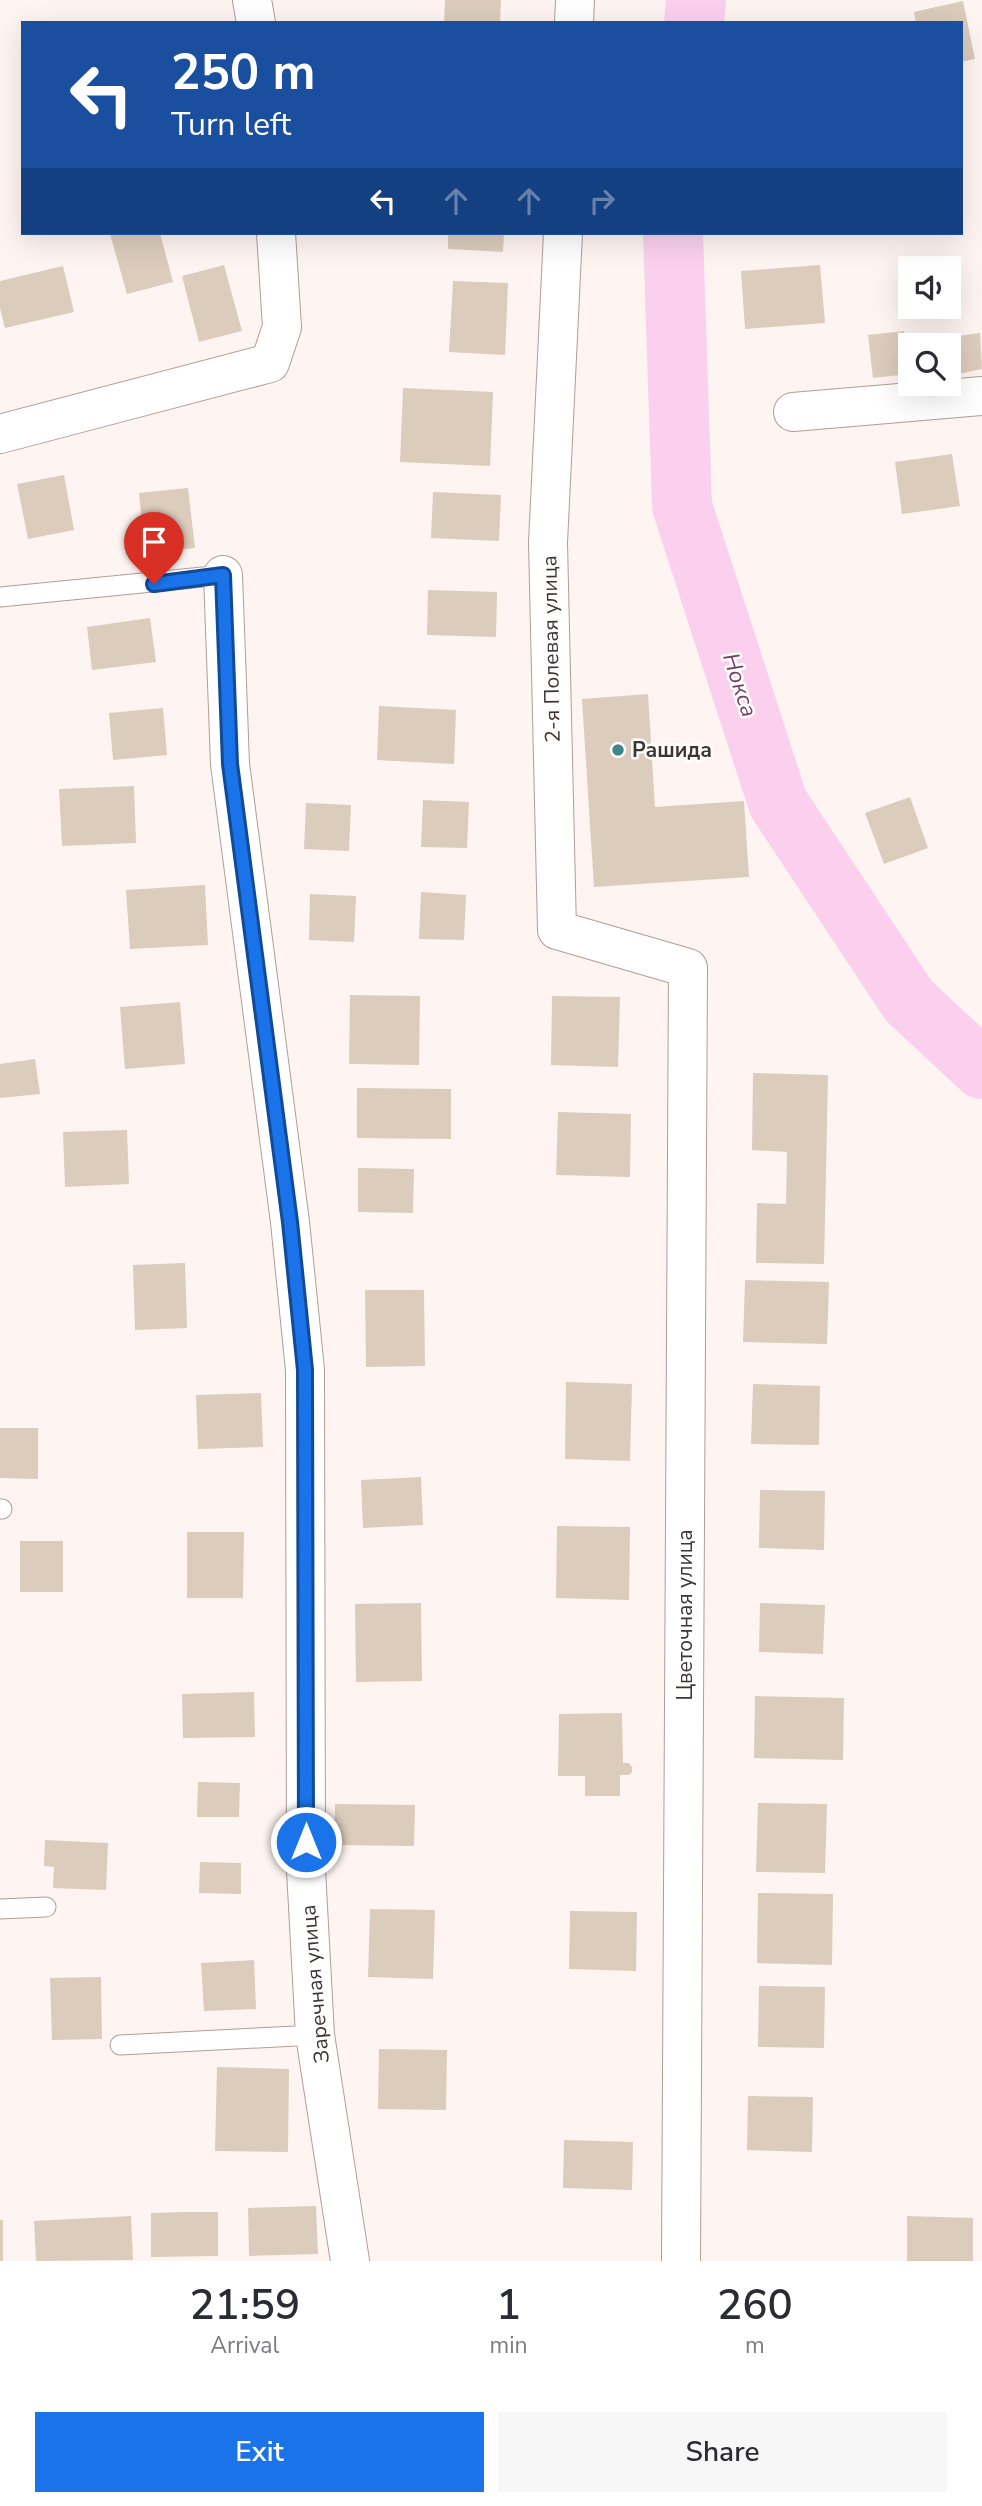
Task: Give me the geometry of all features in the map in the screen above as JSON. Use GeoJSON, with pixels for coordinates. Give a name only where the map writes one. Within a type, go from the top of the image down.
{"type":"FeatureCollection","features":[{"type":"Feature","properties":{"kind":"street"},"geometry":{"type":"LineString","coordinates":[[252,0],[257,21]]}},
{"type":"Feature","properties":{"kind":"street"},"geometry":{"type":"LineString","coordinates":[[574,21],[575,0]]}},
{"type":"Feature","properties":{"kind":"street"},"geometry":{"type":"LineString","coordinates":[[0,435],[270,363],[282,327],[276,235]]}},
{"type":"Feature","properties":{"kind":"street","name":"2-я Полевая улица"},"geometry":{"type":"LineString","coordinates":[[563,235],[548,543],[557,930],[688,968]]}},
{"type":"Feature","properties":{"kind":"street"},"geometry":{"type":"LineString","coordinates":[[793,412],[982,396]]}},
{"type":"Feature","properties":{"kind":"street","name":"Заречная улица"},"geometry":{"type":"LineString","coordinates":[[223,575],[230,764],[290,1222],[305,1370],[306,1870],[315,2035],[350,2261]]}},
{"type":"Feature","properties":{"kind":"street","name":"Цветочная улица"},"geometry":{"type":"LineString","coordinates":[[681,2261],[688,968]]}},
{"type":"Feature","properties":{"kind":"lane"},"geometry":{"type":"LineString","coordinates":[[0,597],[223,575]]}},
{"type":"Feature","properties":{"kind":"lane"},"geometry":{"type":"LineString","coordinates":[[0,1909],[46,1907]]}},
{"type":"Feature","properties":{"kind":"lane"},"geometry":{"type":"LineString","coordinates":[[120,2045],[315,2035]]}},
{"type":"Feature","properties":{"kind":"building"},"geometry":{"type":"Polygon","coordinates":[[[445,0],[501,0],[500,21],[444,21],[445,0]]]}},
{"type":"Feature","properties":{"kind":"building"},"geometry":{"type":"Polygon","coordinates":[[[963,1],[975,59],[963,62],[963,21],[916,21],[914,12],[963,1]]]}},
{"type":"Feature","properties":{"kind":"building"},"geometry":{"type":"Polygon","coordinates":[[[110,235],[161,235],[173,282],[127,294],[110,235]]]}},
{"type":"Feature","properties":{"kind":"building"},"geometry":{"type":"Polygon","coordinates":[[[448,235],[504,235],[503,252],[448,249],[448,235]]]}},
{"type":"Feature","properties":{"kind":"building"},"geometry":{"type":"Polygon","coordinates":[[[224,265],[242,331],[199,342],[182,276],[224,265]]]}},
{"type":"Feature","properties":{"kind":"building"},"geometry":{"type":"Polygon","coordinates":[[[820,265],[825,323],[745,329],[741,271],[820,265]]]}},
{"type":"Feature","properties":{"kind":"building"},"geometry":{"type":"Polygon","coordinates":[[[63,266],[74,312],[5,328],[0,308],[0,281],[63,266]]]}},
{"type":"Feature","properties":{"kind":"building"},"geometry":{"type":"Polygon","coordinates":[[[453,281],[508,283],[505,355],[449,352],[453,281]]]}},
{"type":"Feature","properties":{"kind":"building"},"geometry":{"type":"Polygon","coordinates":[[[904,331],[898,333],[898,375],[873,378],[868,335],[904,331]]]}},
{"type":"Feature","properties":{"kind":"building"},"geometry":{"type":"Polygon","coordinates":[[[980,333],[982,369],[961,373],[961,336],[980,333]]]}},
{"type":"Feature","properties":{"kind":"building"},"geometry":{"type":"Polygon","coordinates":[[[403,388],[493,392],[490,466],[400,462],[403,388]]]}},
{"type":"Feature","properties":{"kind":"building"},"geometry":{"type":"Polygon","coordinates":[[[952,454],[960,506],[902,514],[895,462],[952,454]]]}},
{"type":"Feature","properties":{"kind":"building"},"geometry":{"type":"Polygon","coordinates":[[[64,475],[74,530],[28,539],[17,484],[64,475]]]}},
{"type":"Feature","properties":{"kind":"building"},"geometry":{"type":"Polygon","coordinates":[[[188,488],[195,548],[145,553],[139,493],[188,488]]]}},
{"type":"Feature","properties":{"kind":"building"},"geometry":{"type":"Polygon","coordinates":[[[433,492],[501,495],[499,541],[431,538],[433,492]]]}},
{"type":"Feature","properties":{"kind":"building"},"geometry":{"type":"Polygon","coordinates":[[[428,590],[497,592],[496,637],[427,635],[428,590]]]}},
{"type":"Feature","properties":{"kind":"building"},"geometry":{"type":"Polygon","coordinates":[[[150,618],[156,662],[92,670],[87,627],[150,618]]]}},
{"type":"Feature","properties":{"kind":"building","name":"Рашида"},"geometry":{"type":"Polygon","coordinates":[[[648,694],[655,807],[744,801],[749,877],[594,887],[582,699],[648,694]]]}},
{"type":"Feature","properties":{"kind":"building"},"geometry":{"type":"Polygon","coordinates":[[[379,706],[456,710],[454,764],[377,760],[379,706]]]}},
{"type":"Feature","properties":{"kind":"building"},"geometry":{"type":"Polygon","coordinates":[[[163,708],[167,755],[113,760],[109,713],[163,708]]]}},
{"type":"Feature","properties":{"kind":"building"},"geometry":{"type":"Polygon","coordinates":[[[134,786],[136,843],[62,846],[59,789],[134,786]]]}},
{"type":"Feature","properties":{"kind":"building"},"geometry":{"type":"Polygon","coordinates":[[[910,797],[928,848],[884,864],[865,813],[910,797]]]}},
{"type":"Feature","properties":{"kind":"building"},"geometry":{"type":"Polygon","coordinates":[[[423,800],[469,802],[467,848],[421,847],[423,800]]]}},
{"type":"Feature","properties":{"kind":"building"},"geometry":{"type":"Polygon","coordinates":[[[306,803],[351,805],[349,851],[304,849],[306,803]]]}},
{"type":"Feature","properties":{"kind":"building"},"geometry":{"type":"Polygon","coordinates":[[[205,885],[208,945],[130,949],[126,890],[205,885]]]}},
{"type":"Feature","properties":{"kind":"building"},"geometry":{"type":"Polygon","coordinates":[[[421,892],[466,895],[464,940],[419,939],[421,892]]]}},
{"type":"Feature","properties":{"kind":"building"},"geometry":{"type":"Polygon","coordinates":[[[310,894],[356,896],[354,942],[309,940],[310,894]]]}},
{"type":"Feature","properties":{"kind":"building"},"geometry":{"type":"Polygon","coordinates":[[[350,995],[420,996],[419,1065],[349,1064],[350,995]]]}},
{"type":"Feature","properties":{"kind":"building"},"geometry":{"type":"Polygon","coordinates":[[[552,996],[620,997],[618,1067],[551,1065],[552,996]]]}},
{"type":"Feature","properties":{"kind":"building"},"geometry":{"type":"Polygon","coordinates":[[[180,1002],[185,1064],[125,1069],[120,1007],[180,1002]]]}},
{"type":"Feature","properties":{"kind":"building"},"geometry":{"type":"Polygon","coordinates":[[[35,1059],[40,1094],[0,1098],[0,1064],[35,1059]]]}},
{"type":"Feature","properties":{"kind":"building"},"geometry":{"type":"Polygon","coordinates":[[[753,1073],[828,1075],[824,1264],[756,1263],[757,1203],[786,1204],[787,1152],[752,1150],[753,1073]]]}},
{"type":"Feature","properties":{"kind":"building"},"geometry":{"type":"Polygon","coordinates":[[[357,1088],[451,1089],[451,1139],[357,1138],[357,1088]]]}},
{"type":"Feature","properties":{"kind":"building"},"geometry":{"type":"Polygon","coordinates":[[[558,1112],[631,1114],[630,1177],[556,1175],[558,1112]]]}},
{"type":"Feature","properties":{"kind":"building"},"geometry":{"type":"Polygon","coordinates":[[[127,1130],[129,1184],[65,1187],[63,1132],[127,1130]]]}},
{"type":"Feature","properties":{"kind":"building"},"geometry":{"type":"Polygon","coordinates":[[[358,1168],[414,1169],[413,1213],[358,1212],[358,1168]]]}},
{"type":"Feature","properties":{"kind":"building"},"geometry":{"type":"Polygon","coordinates":[[[185,1263],[187,1328],[135,1330],[133,1265],[185,1263]]]}},
{"type":"Feature","properties":{"kind":"building"},"geometry":{"type":"Polygon","coordinates":[[[745,1280],[829,1282],[827,1344],[743,1342],[745,1280]]]}},
{"type":"Feature","properties":{"kind":"building"},"geometry":{"type":"Polygon","coordinates":[[[365,1290],[424,1290],[425,1366],[366,1367],[365,1290]]]}},
{"type":"Feature","properties":{"kind":"building"},"geometry":{"type":"Polygon","coordinates":[[[566,1382],[632,1384],[630,1461],[565,1459],[566,1382]]]}},
{"type":"Feature","properties":{"kind":"building"},"geometry":{"type":"Polygon","coordinates":[[[753,1384],[820,1386],[819,1445],[751,1444],[753,1384]]]}},
{"type":"Feature","properties":{"kind":"building"},"geometry":{"type":"Polygon","coordinates":[[[261,1393],[263,1447],[198,1449],[196,1395],[261,1393]]]}},
{"type":"Feature","properties":{"kind":"building"},"geometry":{"type":"Polygon","coordinates":[[[0,1428],[38,1428],[38,1479],[0,1478],[0,1428]]]}},
{"type":"Feature","properties":{"kind":"building"},"geometry":{"type":"Polygon","coordinates":[[[421,1477],[423,1525],[363,1528],[361,1480],[421,1477]]]}},
{"type":"Feature","properties":{"kind":"building"},"geometry":{"type":"Polygon","coordinates":[[[760,1490],[825,1491],[824,1550],[759,1548],[760,1490]]]}},
{"type":"Feature","properties":{"kind":"building"},"geometry":{"type":"Polygon","coordinates":[[[557,1526],[630,1527],[629,1600],[556,1598],[557,1526]]]}},
{"type":"Feature","properties":{"kind":"building"},"geometry":{"type":"Polygon","coordinates":[[[187,1532],[244,1532],[243,1598],[187,1598],[187,1532]]]}},
{"type":"Feature","properties":{"kind":"building"},"geometry":{"type":"Polygon","coordinates":[[[20,1541],[63,1541],[63,1592],[20,1592],[20,1541]]]}},
{"type":"Feature","properties":{"kind":"building"},"geometry":{"type":"Polygon","coordinates":[[[421,1603],[422,1681],[356,1682],[355,1604],[421,1603]]]}},
{"type":"Feature","properties":{"kind":"building"},"geometry":{"type":"Polygon","coordinates":[[[760,1603],[825,1605],[823,1654],[759,1652],[760,1603]]]}},
{"type":"Feature","properties":{"kind":"building"},"geometry":{"type":"Polygon","coordinates":[[[254,1692],[255,1737],[183,1738],[182,1694],[254,1692]]]}},
{"type":"Feature","properties":{"kind":"building"},"geometry":{"type":"Polygon","coordinates":[[[755,1696],[844,1698],[843,1760],[754,1758],[755,1696]]]}},
{"type":"Feature","properties":{"kind":"building"},"geometry":{"type":"Polygon","coordinates":[[[622,1713],[623,1763],[629,1763],[632,1772],[629,1775],[620,1775],[620,1796],[585,1796],[585,1776],[558,1776],[559,1714],[622,1713]]]}},
{"type":"Feature","properties":{"kind":"building"},"geometry":{"type":"Polygon","coordinates":[[[198,1782],[240,1783],[239,1817],[197,1817],[198,1782]]]}},
{"type":"Feature","properties":{"kind":"building"},"geometry":{"type":"Polygon","coordinates":[[[758,1803],[827,1804],[825,1873],[756,1872],[758,1803]]]}},
{"type":"Feature","properties":{"kind":"building"},"geometry":{"type":"Polygon","coordinates":[[[335,1804],[415,1805],[414,1846],[334,1845],[335,1804]]]}},
{"type":"Feature","properties":{"kind":"building"},"geometry":{"type":"Polygon","coordinates":[[[45,1840],[108,1843],[106,1890],[53,1888],[54,1867],[44,1866],[45,1840]]]}},
{"type":"Feature","properties":{"kind":"building"},"geometry":{"type":"Polygon","coordinates":[[[200,1862],[241,1863],[241,1894],[199,1893],[200,1862]]]}},
{"type":"Feature","properties":{"kind":"building"},"geometry":{"type":"Polygon","coordinates":[[[758,1893],[833,1894],[832,1965],[757,1963],[758,1893]]]}},
{"type":"Feature","properties":{"kind":"building"},"geometry":{"type":"Polygon","coordinates":[[[370,1909],[435,1910],[433,1979],[368,1977],[370,1909]]]}},
{"type":"Feature","properties":{"kind":"building"},"geometry":{"type":"Polygon","coordinates":[[[570,1911],[637,1912],[636,1971],[569,1969],[570,1911]]]}},
{"type":"Feature","properties":{"kind":"building"},"geometry":{"type":"Polygon","coordinates":[[[254,1960],[256,2009],[204,2011],[201,1963],[254,1960]]]}},
{"type":"Feature","properties":{"kind":"building"},"geometry":{"type":"Polygon","coordinates":[[[101,1977],[102,2039],[52,2040],[50,1978],[101,1977]]]}},
{"type":"Feature","properties":{"kind":"building"},"geometry":{"type":"Polygon","coordinates":[[[759,1986],[825,1987],[824,2048],[758,2047],[759,1986]]]}},
{"type":"Feature","properties":{"kind":"building"},"geometry":{"type":"Polygon","coordinates":[[[379,2049],[447,2050],[446,2110],[378,2109],[379,2049]]]}},
{"type":"Feature","properties":{"kind":"building"},"geometry":{"type":"Polygon","coordinates":[[[217,2067],[289,2069],[288,2152],[215,2151],[217,2067]]]}},
{"type":"Feature","properties":{"kind":"building"},"geometry":{"type":"Polygon","coordinates":[[[748,2096],[813,2097],[812,2152],[747,2150],[748,2096]]]}},
{"type":"Feature","properties":{"kind":"building"},"geometry":{"type":"Polygon","coordinates":[[[564,2140],[633,2142],[632,2190],[563,2188],[564,2140]]]}},
{"type":"Feature","properties":{"kind":"building"},"geometry":{"type":"Polygon","coordinates":[[[316,2206],[318,2254],[249,2256],[248,2208],[316,2206]]]}},
{"type":"Feature","properties":{"kind":"building"},"geometry":{"type":"Polygon","coordinates":[[[218,2212],[218,2256],[151,2257],[151,2213],[218,2212]]]}},
{"type":"Feature","properties":{"kind":"building"},"geometry":{"type":"Polygon","coordinates":[[[131,2216],[133,2260],[36,2261],[34,2221],[131,2216]]]}},
{"type":"Feature","properties":{"kind":"building"},"geometry":{"type":"Polygon","coordinates":[[[907,2216],[973,2218],[973,2261],[907,2261],[907,2216]]]}},
{"type":"Feature","properties":{"kind":"building"},"geometry":{"type":"Polygon","coordinates":[[[0,2220],[3,2220],[3,2261],[0,2261],[0,2220]]]}},
{"type":"Feature","properties":{"kind":"waterway","name":"Нокса"},"geometry":{"type":"LineString","coordinates":[[694,21],[696,0]]}},
{"type":"Feature","properties":{"kind":"waterway","name":"Нокса"},"geometry":{"type":"LineString","coordinates":[[673,235],[682,506],[778,803],[909,1001],[982,1069]]}},
{"type":"Feature","properties":{"kind":"place","name":"Рашида"},"geometry":{"type":"Point","coordinates":[618,750]}},
{"type":"Feature","properties":{"kind":"route"},"geometry":{"type":"LineString","coordinates":[[154,584],[223,575],[230,764],[290,1222],[305,1370],[306,1842]]}}]}
